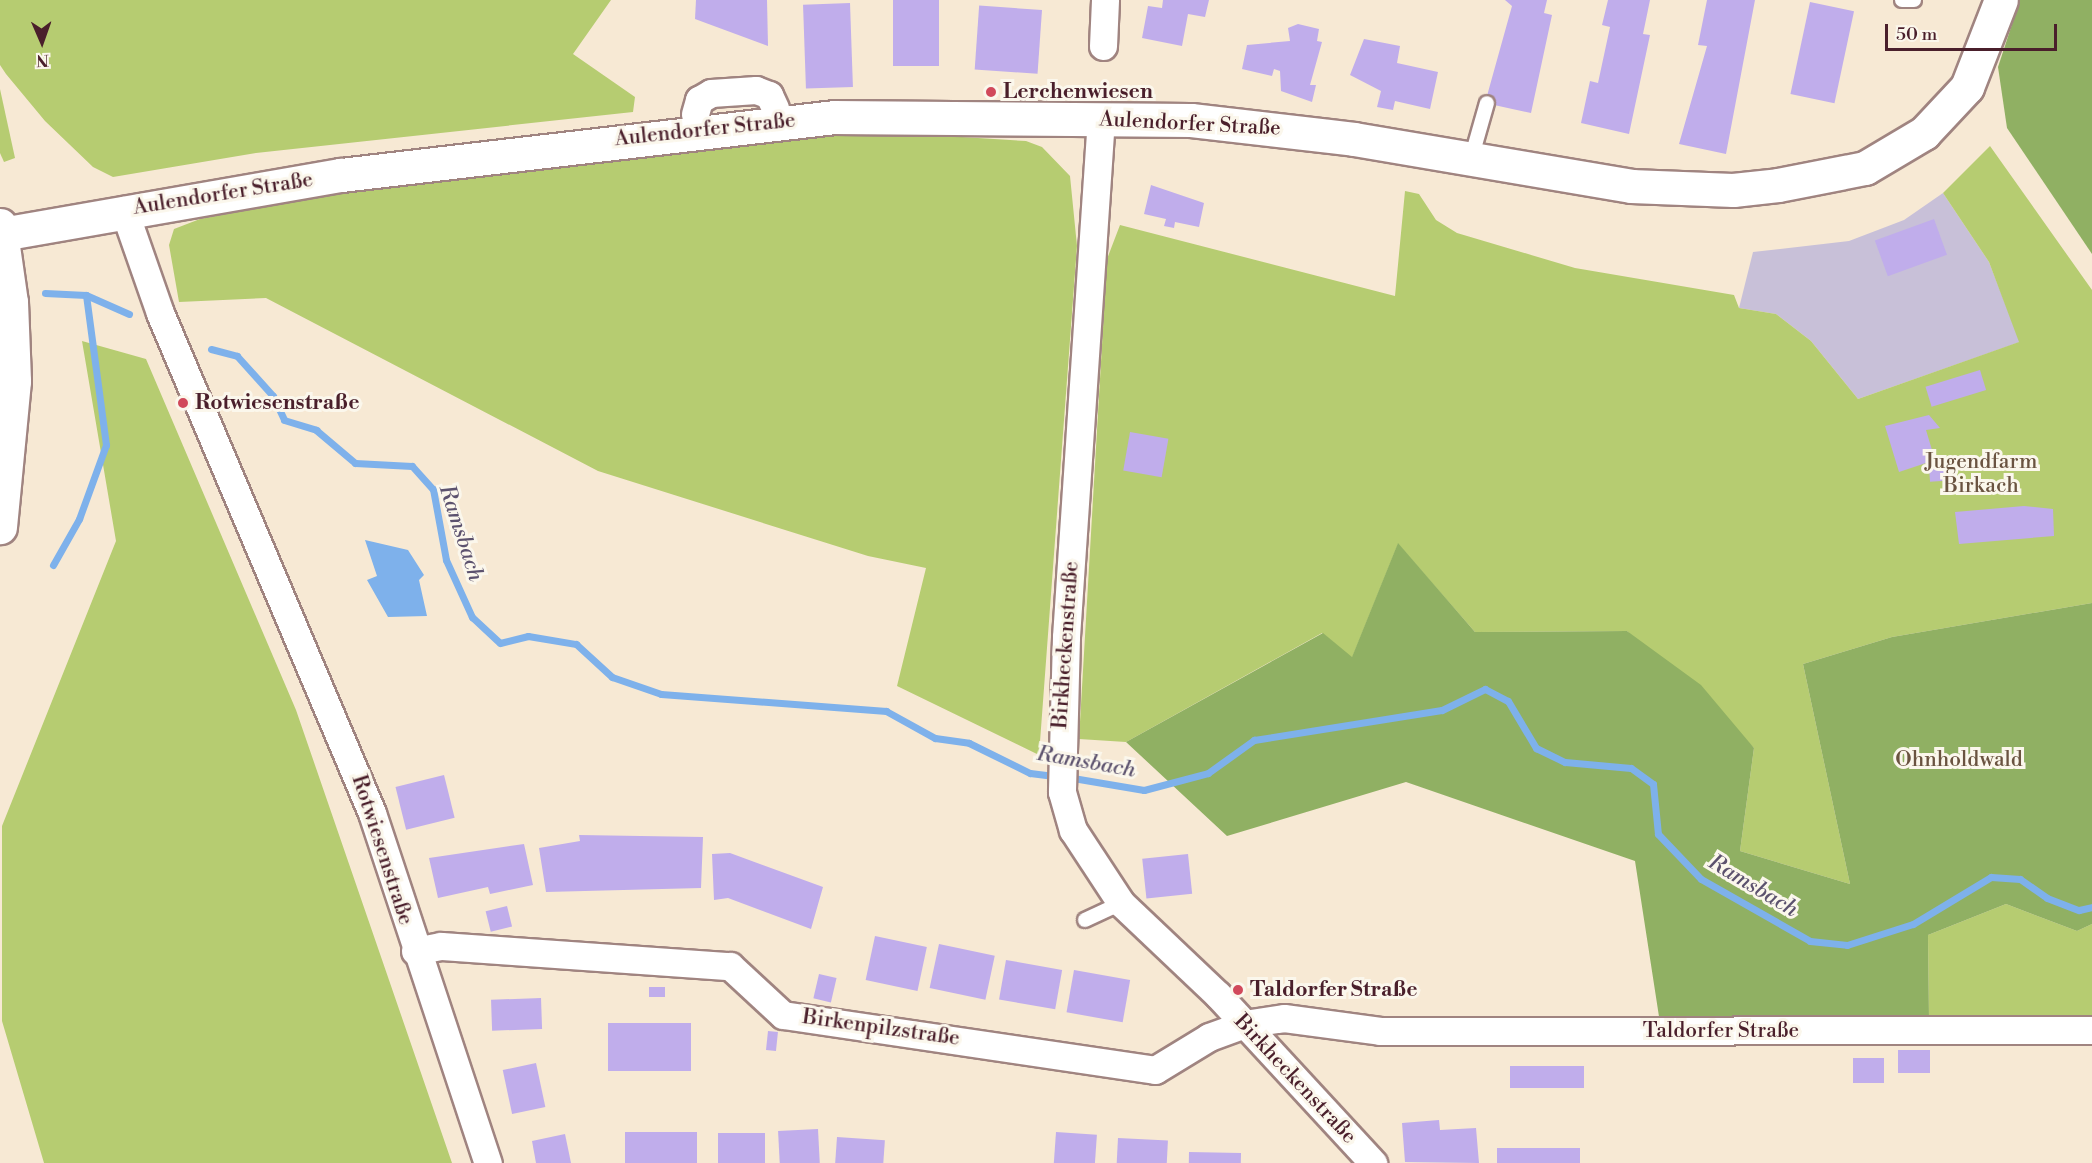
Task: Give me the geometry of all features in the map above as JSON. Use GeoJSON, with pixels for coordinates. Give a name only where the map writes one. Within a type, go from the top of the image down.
{"type":"FeatureCollection","features":[{"type":"Feature","properties":{"kind":"main road","name":"Aulendorfer Straße"},"geometry":{"type":"LineString","coordinates":[[1,230],[341,175],[778,122],[975,114],[1101,118],[1279,129],[1679,190],[1778,185],[1866,168],[1924,133],[1967,87],[2001,0]]}},
{"type":"Feature","properties":{"kind":"main road"},"geometry":{"type":"LineString","coordinates":[[0,527],[14,381],[1,230]]}},
{"type":"Feature","properties":{"kind":"street"},"geometry":{"type":"LineString","coordinates":[[1103,46],[1105,0]]}},
{"type":"Feature","properties":{"kind":"street"},"geometry":{"type":"LineString","coordinates":[[695,114],[699,100],[711,93],[756,90],[769,95],[775,108]]}},
{"type":"Feature","properties":{"kind":"street","name":"Birkheckenstraße"},"geometry":{"type":"LineString","coordinates":[[1101,118],[1059,755],[1062,792],[1073,830],[1121,903],[1245,1024],[1372,1163]]}},
{"type":"Feature","properties":{"kind":"street","name":"Rotwiesenstraße"},"geometry":{"type":"LineString","coordinates":[[124,210],[160,313],[329,701],[372,813],[415,951],[488,1163]]}},
{"type":"Feature","properties":{"kind":"street","name":"Birkenpilzstraße"},"geometry":{"type":"LineString","coordinates":[[415,951],[441,946],[730,966],[783,1015],[1155,1070],[1245,1024]]}},
{"type":"Feature","properties":{"kind":"street","name":"Taldorfer Straße"},"geometry":{"type":"LineString","coordinates":[[1245,1024],[1284,1018],[1380,1032],[2092,1030]]}},
{"type":"Feature","properties":{"kind":"lane"},"geometry":{"type":"LineString","coordinates":[[1902,0],[1914,0]]}},
{"type":"Feature","properties":{"kind":"lane"},"geometry":{"type":"LineString","coordinates":[[1471,159],[1487,103]]}},
{"type":"Feature","properties":{"kind":"lane"},"geometry":{"type":"LineString","coordinates":[[1085,920],[1121,903]]}},
{"type":"Feature","properties":{"kind":"shaded area"},"geometry":{"type":"Polygon","coordinates":[[[1943,193],[1989,262],[2020,342],[1858,399],[1811,341],[1776,314],[1739,308],[1753,252],[1849,241],[1904,220],[1943,193]]]}},
{"type":"Feature","properties":{"kind":"green space"},"geometry":{"type":"Polygon","coordinates":[[[0,0],[611,0],[573,54],[635,97],[633,112],[256,153],[113,177],[93,167],[45,121],[0,65],[0,0]]]}},
{"type":"Feature","properties":{"kind":"green space"},"geometry":{"type":"Polygon","coordinates":[[[2020,0],[2092,0],[2092,254],[2007,128],[1998,67],[2020,0]]]}},
{"type":"Feature","properties":{"kind":"green space"},"geometry":{"type":"Polygon","coordinates":[[[0,89],[15,158],[4,162],[0,153],[0,89]]]}},
{"type":"Feature","properties":{"kind":"green space"},"geometry":{"type":"Polygon","coordinates":[[[882,132],[1026,141],[1042,147],[1070,176],[1077,246],[1039,755],[897,686],[926,568],[868,556],[598,471],[266,298],[179,302],[169,245],[174,229],[200,219],[352,191],[680,149],[882,132]]]}},
{"type":"Feature","properties":{"kind":"green space","name":"Jugendfarm Birkach"},"geometry":{"type":"Polygon","coordinates":[[[1990,146],[2092,290],[2092,603],[1892,637],[1803,664],[1850,884],[1740,851],[1754,748],[1627,631],[1475,632],[1398,544],[1352,658],[1322,633],[1126,742],[1079,739],[1107,259],[1120,225],[1395,296],[1405,191],[1419,194],[1436,220],[1457,233],[1575,268],[1734,295],[1739,308],[1776,314],[1811,341],[1858,399],[2019,342],[1989,262],[1943,193],[1990,146]]]}},
{"type":"Feature","properties":{"kind":"green space"},"geometry":{"type":"Polygon","coordinates":[[[82,341],[146,359],[296,710],[452,1163],[44,1163],[2,1021],[2,826],[116,541],[82,341]]]}},
{"type":"Feature","properties":{"kind":"green space","name":"Ohnholdwald"},"geometry":{"type":"Polygon","coordinates":[[[1398,543],[1475,632],[1627,631],[1701,685],[1754,748],[1740,851],[1850,884],[1803,664],[1892,637],[2092,603],[2092,924],[2077,931],[2006,904],[1928,935],[1929,1018],[1660,1023],[1635,861],[1406,782],[1227,836],[1126,742],[1323,633],[1352,657],[1398,543]]]}},
{"type":"Feature","properties":{"kind":"green space"},"geometry":{"type":"Polygon","coordinates":[[[2006,904],[2077,931],[2092,924],[2092,1015],[1929,1018],[1928,935],[2006,904]]]}},
{"type":"Feature","properties":{"kind":"water"},"geometry":{"type":"Polygon","coordinates":[[[365,540],[408,550],[424,575],[419,580],[427,616],[388,617],[367,580],[377,576],[365,540]]]}},
{"type":"Feature","properties":{"kind":"building"},"geometry":{"type":"Polygon","coordinates":[[[696,0],[767,0],[768,46],[695,19],[696,0]]]}},
{"type":"Feature","properties":{"kind":"building"},"geometry":{"type":"Polygon","coordinates":[[[893,0],[939,0],[939,66],[893,66],[893,0]]]}},
{"type":"Feature","properties":{"kind":"building"},"geometry":{"type":"Polygon","coordinates":[[[1163,0],[1209,0],[1205,17],[1188,14],[1182,46],[1142,38],[1148,6],[1162,8],[1163,0]]]}},
{"type":"Feature","properties":{"kind":"building"},"geometry":{"type":"Polygon","coordinates":[[[1505,0],[1547,0],[1544,13],[1552,15],[1531,113],[1485,103],[1512,6],[1505,0]]]}},
{"type":"Feature","properties":{"kind":"building"},"geometry":{"type":"Polygon","coordinates":[[[1608,0],[1650,0],[1643,34],[1650,35],[1629,134],[1581,123],[1590,81],[1598,83],[1610,27],[1602,25],[1608,0]]]}},
{"type":"Feature","properties":{"kind":"building"},"geometry":{"type":"Polygon","coordinates":[[[1707,0],[1755,0],[1726,154],[1679,144],[1707,46],[1698,45],[1707,0]]]}},
{"type":"Feature","properties":{"kind":"building"},"geometry":{"type":"Polygon","coordinates":[[[1810,2],[1854,11],[1834,103],[1790,94],[1810,2]]]}},
{"type":"Feature","properties":{"kind":"building"},"geometry":{"type":"Polygon","coordinates":[[[850,3],[853,87],[806,89],[803,5],[850,3]]]}},
{"type":"Feature","properties":{"kind":"building"},"geometry":{"type":"Polygon","coordinates":[[[979,6],[1042,10],[1038,74],[975,69],[979,6]]]}},
{"type":"Feature","properties":{"kind":"building"},"geometry":{"type":"Polygon","coordinates":[[[1298,24],[1319,29],[1317,41],[1322,42],[1310,85],[1316,85],[1312,102],[1281,91],[1280,71],[1274,69],[1272,76],[1242,69],[1247,45],[1290,41],[1288,28],[1298,24]]]}},
{"type":"Feature","properties":{"kind":"building"},"geometry":{"type":"Polygon","coordinates":[[[1364,39],[1400,46],[1397,63],[1438,72],[1430,109],[1395,101],[1393,110],[1377,107],[1381,91],[1350,75],[1364,39]]]}},
{"type":"Feature","properties":{"kind":"building"},"geometry":{"type":"Polygon","coordinates":[[[1151,185],[1204,203],[1199,227],[1175,222],[1174,228],[1164,226],[1166,219],[1144,214],[1151,185]]]}},
{"type":"Feature","properties":{"kind":"building"},"geometry":{"type":"Polygon","coordinates":[[[1934,219],[1947,255],[1888,276],[1875,241],[1934,219]]]}},
{"type":"Feature","properties":{"kind":"building"},"geometry":{"type":"Polygon","coordinates":[[[1980,370],[1986,390],[1932,407],[1925,387],[1980,370]]]}},
{"type":"Feature","properties":{"kind":"building"},"geometry":{"type":"Polygon","coordinates":[[[1929,415],[1940,428],[1926,430],[1935,460],[1899,472],[1885,426],[1929,415]]]}},
{"type":"Feature","properties":{"kind":"building"},"geometry":{"type":"Polygon","coordinates":[[[1130,432],[1168,439],[1162,477],[1123,470],[1130,432]]]}},
{"type":"Feature","properties":{"kind":"building"},"geometry":{"type":"Polygon","coordinates":[[[1955,466],[1956,480],[1930,482],[1929,468],[1955,466]]]}},
{"type":"Feature","properties":{"kind":"building"},"geometry":{"type":"Polygon","coordinates":[[[2024,506],[2053,509],[2054,536],[1959,544],[1955,512],[2024,506]]]}},
{"type":"Feature","properties":{"kind":"building"},"geometry":{"type":"Polygon","coordinates":[[[444,775],[455,818],[406,830],[395,787],[444,775]]]}},
{"type":"Feature","properties":{"kind":"building"},"geometry":{"type":"Polygon","coordinates":[[[579,835],[703,837],[701,888],[546,892],[539,848],[580,841],[579,835]]]}},
{"type":"Feature","properties":{"kind":"building"},"geometry":{"type":"Polygon","coordinates":[[[524,844],[533,885],[490,894],[488,887],[438,898],[429,858],[524,844]]]}},
{"type":"Feature","properties":{"kind":"building"},"geometry":{"type":"Polygon","coordinates":[[[730,853],[823,887],[811,929],[728,898],[714,900],[712,854],[730,853]]]}},
{"type":"Feature","properties":{"kind":"building"},"geometry":{"type":"Polygon","coordinates":[[[1188,854],[1192,894],[1146,899],[1142,859],[1188,854]]]}},
{"type":"Feature","properties":{"kind":"building"},"geometry":{"type":"Polygon","coordinates":[[[507,906],[512,926],[491,932],[486,911],[507,906]]]}},
{"type":"Feature","properties":{"kind":"building"},"geometry":{"type":"Polygon","coordinates":[[[875,936],[927,947],[917,991],[866,980],[875,936]]]}},
{"type":"Feature","properties":{"kind":"building"},"geometry":{"type":"Polygon","coordinates":[[[939,944],[995,956],[985,1000],[930,988],[939,944]]]}},
{"type":"Feature","properties":{"kind":"building"},"geometry":{"type":"Polygon","coordinates":[[[1006,960],[1062,970],[1055,1009],[999,999],[1006,960]]]}},
{"type":"Feature","properties":{"kind":"building"},"geometry":{"type":"Polygon","coordinates":[[[1074,970],[1130,980],[1123,1022],[1067,1012],[1074,970]]]}},
{"type":"Feature","properties":{"kind":"building"},"geometry":{"type":"Polygon","coordinates":[[[819,974],[837,978],[831,1002],[813,998],[819,974]]]}},
{"type":"Feature","properties":{"kind":"building"},"geometry":{"type":"Polygon","coordinates":[[[649,987],[665,987],[665,997],[649,997],[649,987]]]}},
{"type":"Feature","properties":{"kind":"building"},"geometry":{"type":"Polygon","coordinates":[[[541,998],[542,1029],[492,1031],[491,1000],[541,998]]]}},
{"type":"Feature","properties":{"kind":"building"},"geometry":{"type":"Polygon","coordinates":[[[608,1023],[691,1023],[691,1071],[608,1071],[608,1023]]]}},
{"type":"Feature","properties":{"kind":"building"},"geometry":{"type":"Polygon","coordinates":[[[768,1031],[778,1032],[776,1051],[766,1050],[768,1031]]]}},
{"type":"Feature","properties":{"kind":"building"},"geometry":{"type":"Polygon","coordinates":[[[1898,1050],[1930,1050],[1930,1073],[1898,1073],[1898,1050]]]}},
{"type":"Feature","properties":{"kind":"building"},"geometry":{"type":"Polygon","coordinates":[[[1853,1058],[1884,1058],[1884,1083],[1853,1083],[1853,1058]]]}},
{"type":"Feature","properties":{"kind":"building"},"geometry":{"type":"Polygon","coordinates":[[[536,1063],[545,1107],[512,1114],[503,1070],[536,1063]]]}},
{"type":"Feature","properties":{"kind":"building"},"geometry":{"type":"Polygon","coordinates":[[[1510,1066],[1584,1066],[1584,1088],[1510,1088],[1510,1066]]]}},
{"type":"Feature","properties":{"kind":"building"},"geometry":{"type":"Polygon","coordinates":[[[1439,1120],[1440,1130],[1476,1128],[1479,1163],[1405,1162],[1402,1123],[1439,1120]]]}},
{"type":"Feature","properties":{"kind":"building"},"geometry":{"type":"Polygon","coordinates":[[[818,1129],[820,1163],[780,1163],[778,1131],[818,1129]]]}},
{"type":"Feature","properties":{"kind":"building"},"geometry":{"type":"Polygon","coordinates":[[[625,1132],[697,1132],[697,1163],[625,1163],[625,1132]]]}},
{"type":"Feature","properties":{"kind":"building"},"geometry":{"type":"Polygon","coordinates":[[[1056,1132],[1097,1135],[1095,1163],[1054,1163],[1056,1132]]]}},
{"type":"Feature","properties":{"kind":"building"},"geometry":{"type":"Polygon","coordinates":[[[718,1133],[765,1133],[765,1163],[718,1163],[718,1133]]]}},
{"type":"Feature","properties":{"kind":"building"},"geometry":{"type":"Polygon","coordinates":[[[565,1134],[571,1163],[536,1163],[532,1141],[565,1134]]]}},
{"type":"Feature","properties":{"kind":"building"},"geometry":{"type":"Polygon","coordinates":[[[837,1137],[885,1140],[883,1163],[835,1163],[837,1137]]]}},
{"type":"Feature","properties":{"kind":"building"},"geometry":{"type":"Polygon","coordinates":[[[1118,1138],[1168,1141],[1167,1163],[1117,1163],[1118,1138]]]}},
{"type":"Feature","properties":{"kind":"building"},"geometry":{"type":"Polygon","coordinates":[[[1497,1148],[1580,1148],[1580,1163],[1497,1163],[1497,1148]]]}},
{"type":"Feature","properties":{"kind":"building"},"geometry":{"type":"Polygon","coordinates":[[[1189,1152],[1241,1153],[1241,1163],[1189,1163],[1189,1152]]]}},
{"type":"Feature","properties":{"kind":"waterway","name":"Ramsbach"},"geometry":{"type":"LineString","coordinates":[[45,293],[86,295],[129,314]]}},
{"type":"Feature","properties":{"kind":"waterway"},"geometry":{"type":"LineString","coordinates":[[53,565],[79,519],[106,445],[86,295]]}},
{"type":"Feature","properties":{"kind":"waterway","name":"Ramsbach"},"geometry":{"type":"LineString","coordinates":[[211,349],[237,356],[273,396],[284,420],[316,430],[355,463],[412,466],[433,489],[446,560],[472,617],[500,643],[528,636],[576,644],[612,677],[661,694],[886,711],[935,738],[969,743],[1030,773],[1056,776]]}},
{"type":"Feature","properties":{"kind":"waterway","name":"Ramsbach"},"geometry":{"type":"LineString","coordinates":[[1067,777],[1144,790],[1208,773],[1254,740],[1442,710],[1485,689],[1508,701],[1536,748],[1565,762],[1631,768],[1653,784],[1658,834],[1701,879],[1810,941],[1847,945],[1913,924],[1991,877],[2020,879],[2047,898],[2079,910],[2092,907]]}},
{"type":"Feature","properties":{"kind":"place","name":"Lerchenwiesen"},"geometry":{"type":"Point","coordinates":[991,92]}},
{"type":"Feature","properties":{"kind":"place","name":"Rotwiesenstraße"},"geometry":{"type":"Point","coordinates":[183,403]}},
{"type":"Feature","properties":{"kind":"place","name":"Taldorfer Straße"},"geometry":{"type":"Point","coordinates":[1238,990]}}]}
